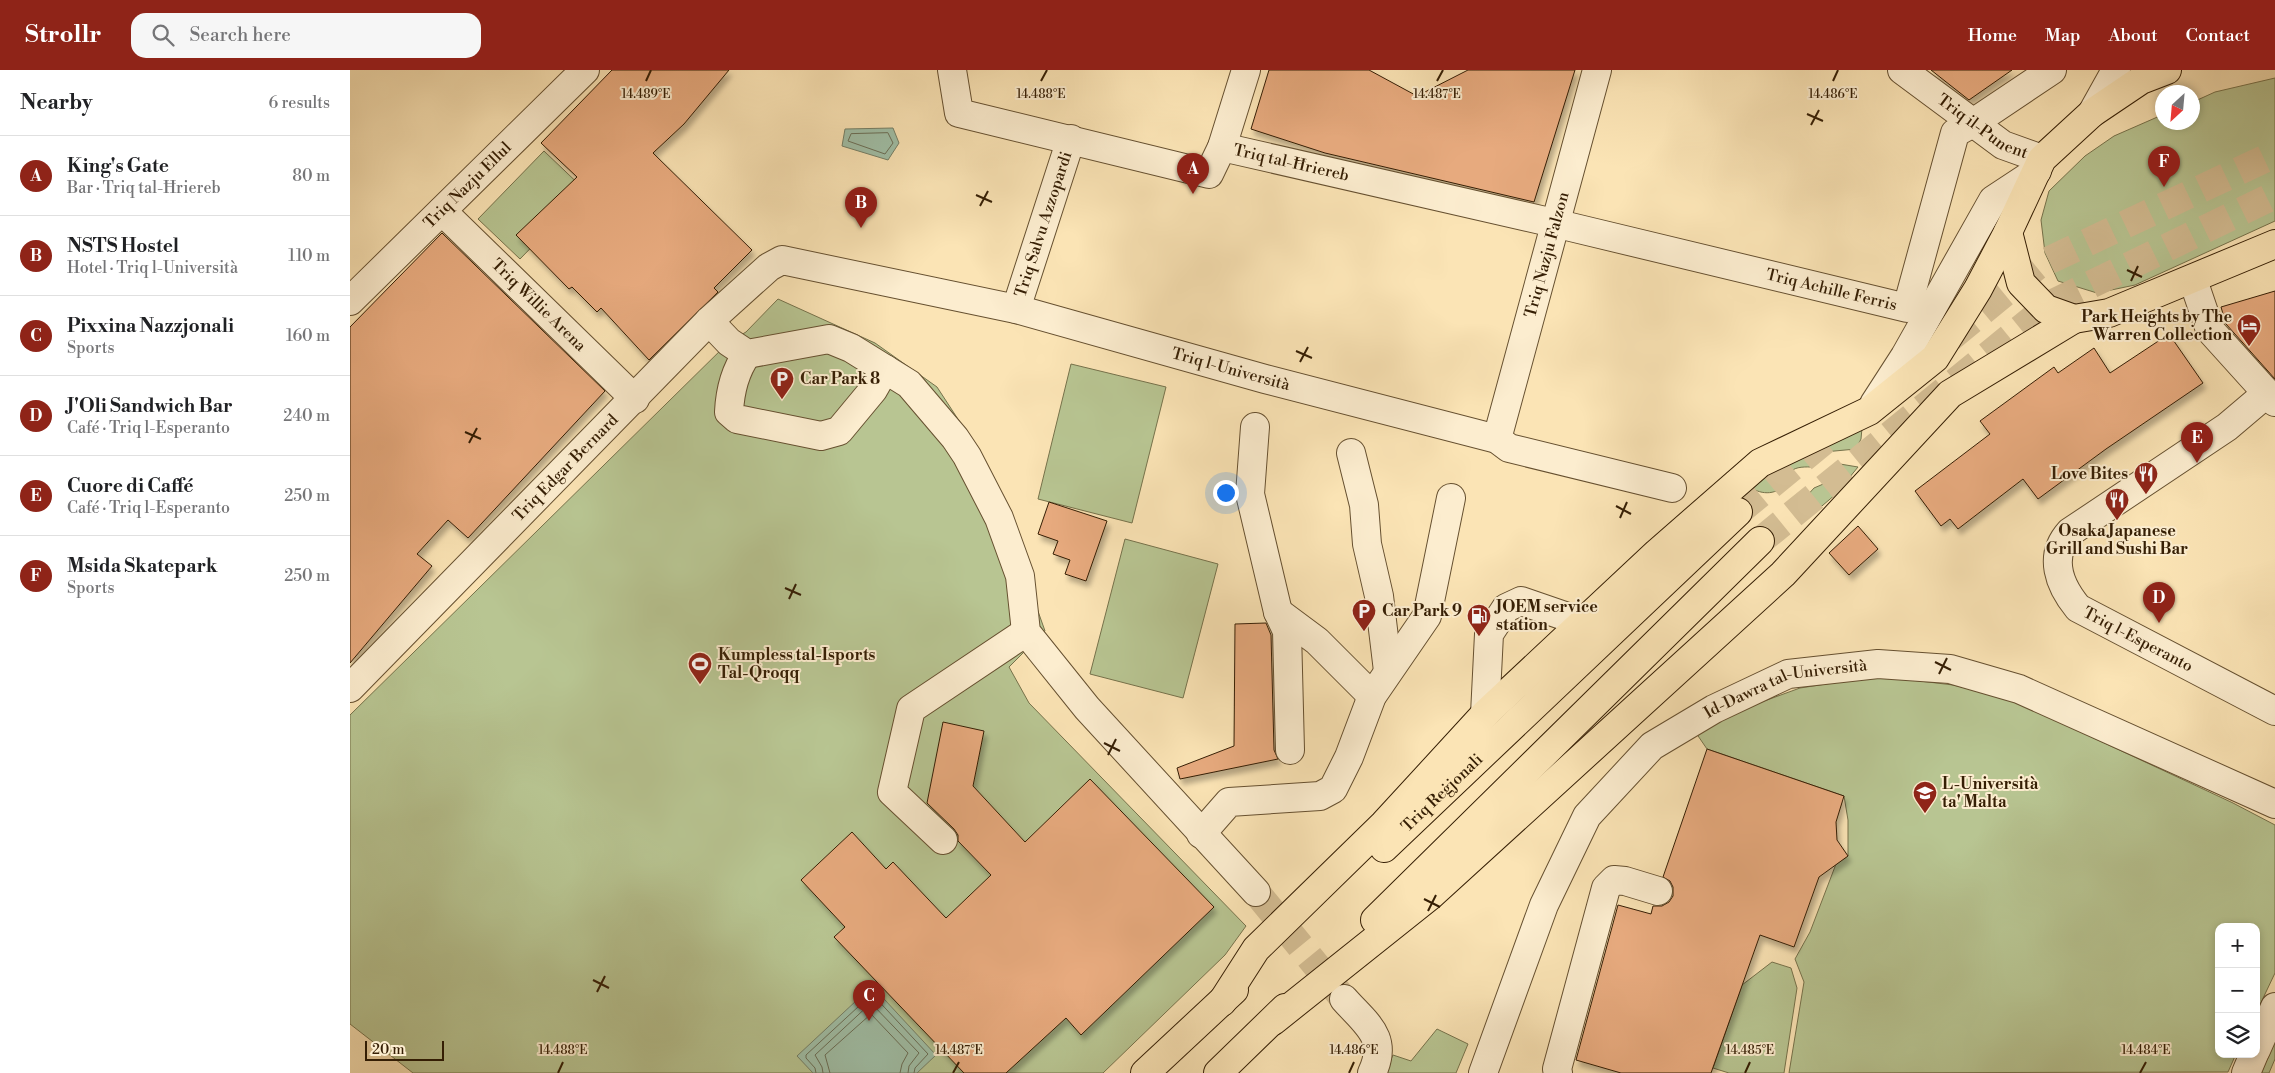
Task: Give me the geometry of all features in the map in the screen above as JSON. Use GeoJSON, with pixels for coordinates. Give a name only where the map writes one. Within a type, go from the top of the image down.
{"type":"FeatureCollection","features":[{"type":"Feature","properties":{"kind":"highway"},"geometry":{"type":"LineString","coordinates":[[1222,1002],[1256,949],[1384,824],[1485,714],[1582,622],[1760,463],[1869,411],[1935,358],[1978,289],[2040,165],[2092,113],[2143,75],[2167,70]]}},
{"type":"Feature","properties":{"kind":"highway"},"geometry":{"type":"LineString","coordinates":[[2008,232],[2021,283],[2046,309],[2074,319]]}},
{"type":"Feature","properties":{"kind":"highway"},"geometry":{"type":"LineString","coordinates":[[1273,1020],[1431,895],[1776,581],[1950,394],[2074,319],[2109,313],[2193,280],[2275,244]]}},
{"type":"Feature","properties":{"kind":"highway","name":"Triq Reġjonali"},"geometry":{"type":"LineString","coordinates":[[1145,1073],[1738,512]]}},
{"type":"Feature","properties":{"kind":"highway"},"geometry":{"type":"LineString","coordinates":[[1218,1073],[1760,540]]}},
{"type":"Feature","properties":{"kind":"street","name":"Triq Nazju Ellul"},"geometry":{"type":"LineString","coordinates":[[350,301],[585,70]]}},
{"type":"Feature","properties":{"kind":"street","name":"Triq tal-Ħriereb"},"geometry":{"type":"LineString","coordinates":[[952,70],[959,113],[1209,174],[1222,147],[1554,223]]}},
{"type":"Feature","properties":{"kind":"street"},"geometry":{"type":"LineString","coordinates":[[1222,147],[1246,70]]}},
{"type":"Feature","properties":{"kind":"street","name":"Triq Nazju Falzon"},"geometry":{"type":"LineString","coordinates":[[1496,439],[1597,70]]}},
{"type":"Feature","properties":{"kind":"street","name":"Triq il-Punent"},"geometry":{"type":"LineString","coordinates":[[1902,70],[2003,145],[2040,165]]}},
{"type":"Feature","properties":{"kind":"street","name":"Triq Achille Ferris"},"geometry":{"type":"LineString","coordinates":[[1554,223],[1907,308],[1955,133],[2052,70]]}},
{"type":"Feature","properties":{"kind":"street"},"geometry":{"type":"LineString","coordinates":[[2092,113],[2116,70]]}},
{"type":"Feature","properties":{"kind":"street","name":"Triq Salvu Azzopardi"},"geometry":{"type":"LineString","coordinates":[[1016,309],[1071,139]]}},
{"type":"Feature","properties":{"kind":"street"},"geometry":{"type":"LineString","coordinates":[[1869,411],[1905,356],[1993,200],[2040,165]]}},
{"type":"Feature","properties":{"kind":"street","name":"Triq Willie Arena"},"geometry":{"type":"LineString","coordinates":[[442,212],[635,399]]}},
{"type":"Feature","properties":{"kind":"street","name":"Triq l-Università"},"geometry":{"type":"LineString","coordinates":[[787,259],[1016,309],[1265,379],[1496,439],[1509,448],[1672,488]]}},
{"type":"Feature","properties":{"kind":"street","name":"Triq Edgar Bernard"},"geometry":{"type":"LineString","coordinates":[[350,688],[635,399],[709,321],[768,267],[777,261],[787,259]]}},
{"type":"Feature","properties":{"kind":"street"},"geometry":{"type":"LineString","coordinates":[[2193,280],[2210,330],[2271,398]]}},
{"type":"Feature","properties":{"kind":"street"},"geometry":{"type":"LineString","coordinates":[[709,321],[730,342],[747,354],[829,339],[851,348],[909,384],[937,414],[967,456],[999,518],[1020,576],[1026,632],[1087,708],[1256,892]]}},
{"type":"Feature","properties":{"kind":"street"},"geometry":{"type":"LineString","coordinates":[[747,354],[738,368],[730,398],[729,412],[737,419],[821,436],[839,432],[873,390],[885,369]]}},
{"type":"Feature","properties":{"kind":"street","name":"Triq l-Esperanto"},"geometry":{"type":"LineString","coordinates":[[2271,398],[2070,532],[2061,546],[2058,556],[2058,569],[2067,595],[2078,608],[2275,711]]}},
{"type":"Feature","properties":{"kind":"street"},"geometry":{"type":"LineString","coordinates":[[1255,427],[1250,494],[1278,612],[1287,632],[1290,750]]}},
{"type":"Feature","properties":{"kind":"street"},"geometry":{"type":"LineString","coordinates":[[1351,453],[1364,505],[1367,544],[1379,596],[1388,671]]}},
{"type":"Feature","properties":{"kind":"street"},"geometry":{"type":"LineString","coordinates":[[1201,834],[1228,802],[1320,796],[1333,789],[1349,757],[1372,696],[1427,616],[1451,498]]}},
{"type":"Feature","properties":{"kind":"street"},"geometry":{"type":"LineString","coordinates":[[1485,714],[1489,634],[1506,608],[1521,601],[1582,622]]}},
{"type":"Feature","properties":{"kind":"street"},"geometry":{"type":"LineString","coordinates":[[1278,612],[1318,641],[1372,696]]}},
{"type":"Feature","properties":{"kind":"street"},"geometry":{"type":"LineString","coordinates":[[942,840],[892,792],[911,709],[1026,632]]}},
{"type":"Feature","properties":{"kind":"street","name":"Id-Dawra tal-Università"},"geometry":{"type":"LineString","coordinates":[[1483,1073],[1544,905],[1586,816],[1652,746],[1714,709],[1788,674],[1878,664],[1950,669],[2019,689],[2275,804]]}},
{"type":"Feature","properties":{"kind":"street"},"geometry":{"type":"LineString","coordinates":[[1558,1073],[1606,888],[1614,880],[1625,880],[1658,891]]}},
{"type":"Feature","properties":{"kind":"street"},"geometry":{"type":"LineString","coordinates":[[1344,999],[1376,1034],[1378,1059],[1372,1073]]}},
{"type":"Feature","properties":{"kind":"street"},"geometry":{"type":"LineString","coordinates":[[2260,1041],[2275,1007]]}},
{"type":"Feature","properties":{"kind":"street"},"geometry":{"type":"LineString","coordinates":[[2246,1073],[2252,1058]]}},
{"type":"Feature","properties":{"kind":"shaded area"},"geometry":{"type":"Polygon","coordinates":[[[2275,78],[2275,221],[2135,285],[2097,293],[2058,281],[2045,253],[2041,220],[2049,191],[2085,156],[2114,136],[2155,118],[2155,130],[2200,130],[2200,99],[2215,92],[2275,78]]]}},
{"type":"Feature","properties":{"kind":"shaded area"},"geometry":{"type":"Polygon","coordinates":[[[544,151],[586,191],[520,259],[478,219],[544,151]]]}},
{"type":"Feature","properties":{"kind":"shaded area","name":"Kumpless tal-Isports Tal-Qroqq"},"geometry":{"type":"Polygon","coordinates":[[[778,299],[875,343],[937,387],[984,459],[1045,631],[1009,667],[1029,703],[1246,926],[1225,955],[1103,1073],[413,1073],[350,1024],[350,715],[729,342],[746,332],[778,299]]]}},
{"type":"Feature","properties":{"kind":"shaded area"},"geometry":{"type":"Polygon","coordinates":[[[1071,364],[1166,387],[1132,523],[1038,499],[1071,364]]]}},
{"type":"Feature","properties":{"kind":"shaded area"},"geometry":{"type":"Polygon","coordinates":[[[1862,428],[1861,439],[1856,449],[1824,452],[1813,467],[1792,470],[1784,485],[1774,492],[1760,492],[1747,485],[1796,457],[1862,428]]]}},
{"type":"Feature","properties":{"kind":"shaded area"},"geometry":{"type":"Polygon","coordinates":[[[1840,464],[1858,467],[1836,494],[1809,517],[1804,510],[1805,498],[1814,488],[1828,482],[1840,464]]]}},
{"type":"Feature","properties":{"kind":"shaded area"},"geometry":{"type":"Polygon","coordinates":[[[1125,539],[1218,564],[1183,698],[1090,674],[1125,539]]]}},
{"type":"Feature","properties":{"kind":"shaded area"},"geometry":{"type":"Polygon","coordinates":[[[1865,678],[1903,679],[1953,685],[2006,697],[2233,803],[2275,825],[2275,973],[2260,1005],[2260,923],[2215,923],[2215,1058],[2234,1058],[2228,1072],[1789,1073],[1804,982],[1795,959],[1810,932],[1836,864],[1848,856],[1848,820],[1844,796],[1707,749],[1694,730],[1712,720],[1800,688],[1865,678]]]}},
{"type":"Feature","properties":{"kind":"shaded area"},"geometry":{"type":"Polygon","coordinates":[[[1772,962],[1791,968],[1797,988],[1784,1073],[1729,1073],[1713,1068],[1742,985],[1772,962]]]}},
{"type":"Feature","properties":{"kind":"shaded area"},"geometry":{"type":"Polygon","coordinates":[[[2275,1023],[2275,1059],[2269,1073],[2252,1073],[2275,1023]]]}},
{"type":"Feature","properties":{"kind":"shaded area"},"geometry":{"type":"Polygon","coordinates":[[[1437,1029],[1468,1044],[1456,1073],[1385,1073],[1393,1055],[1411,1061],[1437,1029]]]}},
{"type":"Feature","properties":{"kind":"water"},"geometry":{"type":"Polygon","coordinates":[[[893,128],[899,143],[888,160],[842,146],[845,129],[893,128]]]}},
{"type":"Feature","properties":{"kind":"water"},"geometry":{"type":"Polygon","coordinates":[[[872,986],[936,1055],[917,1073],[813,1073],[797,1056],[872,986]]]}},
{"type":"Feature","properties":{"kind":"building"},"geometry":{"type":"Polygon","coordinates":[[[612,70],[729,70],[684,124],[653,153],[752,250],[714,288],[718,292],[649,360],[601,308],[597,312],[572,287],[569,289],[516,235],[577,177],[541,143],[612,70]]]}},
{"type":"Feature","properties":{"kind":"building"},"geometry":{"type":"Polygon","coordinates":[[[1269,70],[1369,70],[1417,96],[1468,70],[1575,70],[1534,202],[1325,153],[1251,129],[1269,70]]]}},
{"type":"Feature","properties":{"kind":"building"},"geometry":{"type":"Polygon","coordinates":[[[1931,70],[2012,70],[1969,100],[1931,70]]]}},
{"type":"Feature","properties":{"kind":"building"},"geometry":{"type":"Polygon","coordinates":[[[442,233],[605,391],[468,538],[448,520],[417,554],[432,566],[350,663],[350,327],[442,233]]]}},
{"type":"Feature","properties":{"kind":"building","name":"Park Heights by The Warren Collection"},"geometry":{"type":"Polygon","coordinates":[[[2275,291],[2275,379],[2226,324],[2221,307],[2275,291]]]}},
{"type":"Feature","properties":{"kind":"building"},"geometry":{"type":"Polygon","coordinates":[[[2169,334],[2203,383],[2106,449],[2038,499],[2023,479],[1958,529],[1950,519],[1941,526],[1915,491],[1990,434],[1980,421],[2054,367],[2058,373],[2094,348],[2110,373],[2169,334]]]}},
{"type":"Feature","properties":{"kind":"building"},"geometry":{"type":"Polygon","coordinates":[[[1049,502],[1107,521],[1086,581],[1065,574],[1070,560],[1053,554],[1058,541],[1038,534],[1049,502]]]}},
{"type":"Feature","properties":{"kind":"building"},"geometry":{"type":"Polygon","coordinates":[[[1858,526],[1878,549],[1849,575],[1829,553],[1858,526]]]}},
{"type":"Feature","properties":{"kind":"building"},"geometry":{"type":"Polygon","coordinates":[[[1266,623],[1271,635],[1274,750],[1278,759],[1180,779],[1177,768],[1234,746],[1235,624],[1266,623]]]}},
{"type":"Feature","properties":{"kind":"building"},"geometry":{"type":"Polygon","coordinates":[[[943,722],[984,731],[973,786],[1025,842],[1090,779],[1214,907],[1081,1035],[1066,1018],[1006,1073],[964,1073],[834,937],[845,927],[801,880],[852,832],[886,869],[893,862],[946,918],[991,875],[958,841],[958,835],[954,829],[927,803],[943,722]]]}},
{"type":"Feature","properties":{"kind":"building"},"geometry":{"type":"Polygon","coordinates":[[[1707,749],[1844,796],[1836,822],[1837,840],[1848,856],[1819,877],[1794,947],[1760,935],[1711,1073],[1621,1073],[1576,1060],[1618,905],[1651,914],[1653,906],[1662,906],[1669,902],[1673,896],[1673,887],[1670,881],[1663,877],[1707,749]]]}},
{"type":"Feature","properties":{"kind":"tunnel"},"geometry":{"type":"LineString","coordinates":[[1950,338],[2037,266],[2275,154]]}},
{"type":"Feature","properties":{"kind":"tunnel"},"geometry":{"type":"LineString","coordinates":[[1760,541],[2051,304],[2275,195]]}},
{"type":"Feature","properties":{"kind":"tunnel"},"geometry":{"type":"LineString","coordinates":[[1738,512],[1835,432]]}},
{"type":"Feature","properties":{"kind":"tunnel"},"geometry":{"type":"LineString","coordinates":[[1256,892],[1342,997]]}},
{"type":"Feature","properties":{"kind":"place","name":"Msida Skatepark"},"geometry":{"type":"Point","coordinates":[2164,187]}},
{"type":"Feature","properties":{"kind":"place","name":"King's Gate"},"geometry":{"type":"Point","coordinates":[1193,194]}},
{"type":"Feature","properties":{"kind":"place","name":"NSTS Hostel"},"geometry":{"type":"Point","coordinates":[861,228]}},
{"type":"Feature","properties":{"kind":"place","name":"Park Heights by The Warren Collection"},"geometry":{"type":"Point","coordinates":[2249,347]}},
{"type":"Feature","properties":{"kind":"place","name":"Car Park 8"},"geometry":{"type":"Point","coordinates":[782,400]}},
{"type":"Feature","properties":{"kind":"place","name":"Cuore di Caffé"},"geometry":{"type":"Point","coordinates":[2197,463]}},
{"type":"Feature","properties":{"kind":"place","name":"Love Bites"},"geometry":{"type":"Point","coordinates":[2146,495]}},
{"type":"Feature","properties":{"kind":"place","name":"Osaka Japanese Grill and Sushi Bar"},"geometry":{"type":"Point","coordinates":[2117,521]}},
{"type":"Feature","properties":{"kind":"place","name":"J'Oli Sandwich Bar"},"geometry":{"type":"Point","coordinates":[2159,623]}},
{"type":"Feature","properties":{"kind":"place","name":"Car Park 9"},"geometry":{"type":"Point","coordinates":[1364,632]}},
{"type":"Feature","properties":{"kind":"place","name":"JOEM service station"},"geometry":{"type":"Point","coordinates":[1479,637]}},
{"type":"Feature","properties":{"kind":"place","name":"Kumpless tal-Isports Tal-Qroqq"},"geometry":{"type":"Point","coordinates":[700,685]}},
{"type":"Feature","properties":{"kind":"place","name":"L-Università ta' Malta"},"geometry":{"type":"Point","coordinates":[1925,814]}},
{"type":"Feature","properties":{"kind":"place","name":"Pixxina Nazzjonali"},"geometry":{"type":"Point","coordinates":[869,1021]}}]}
